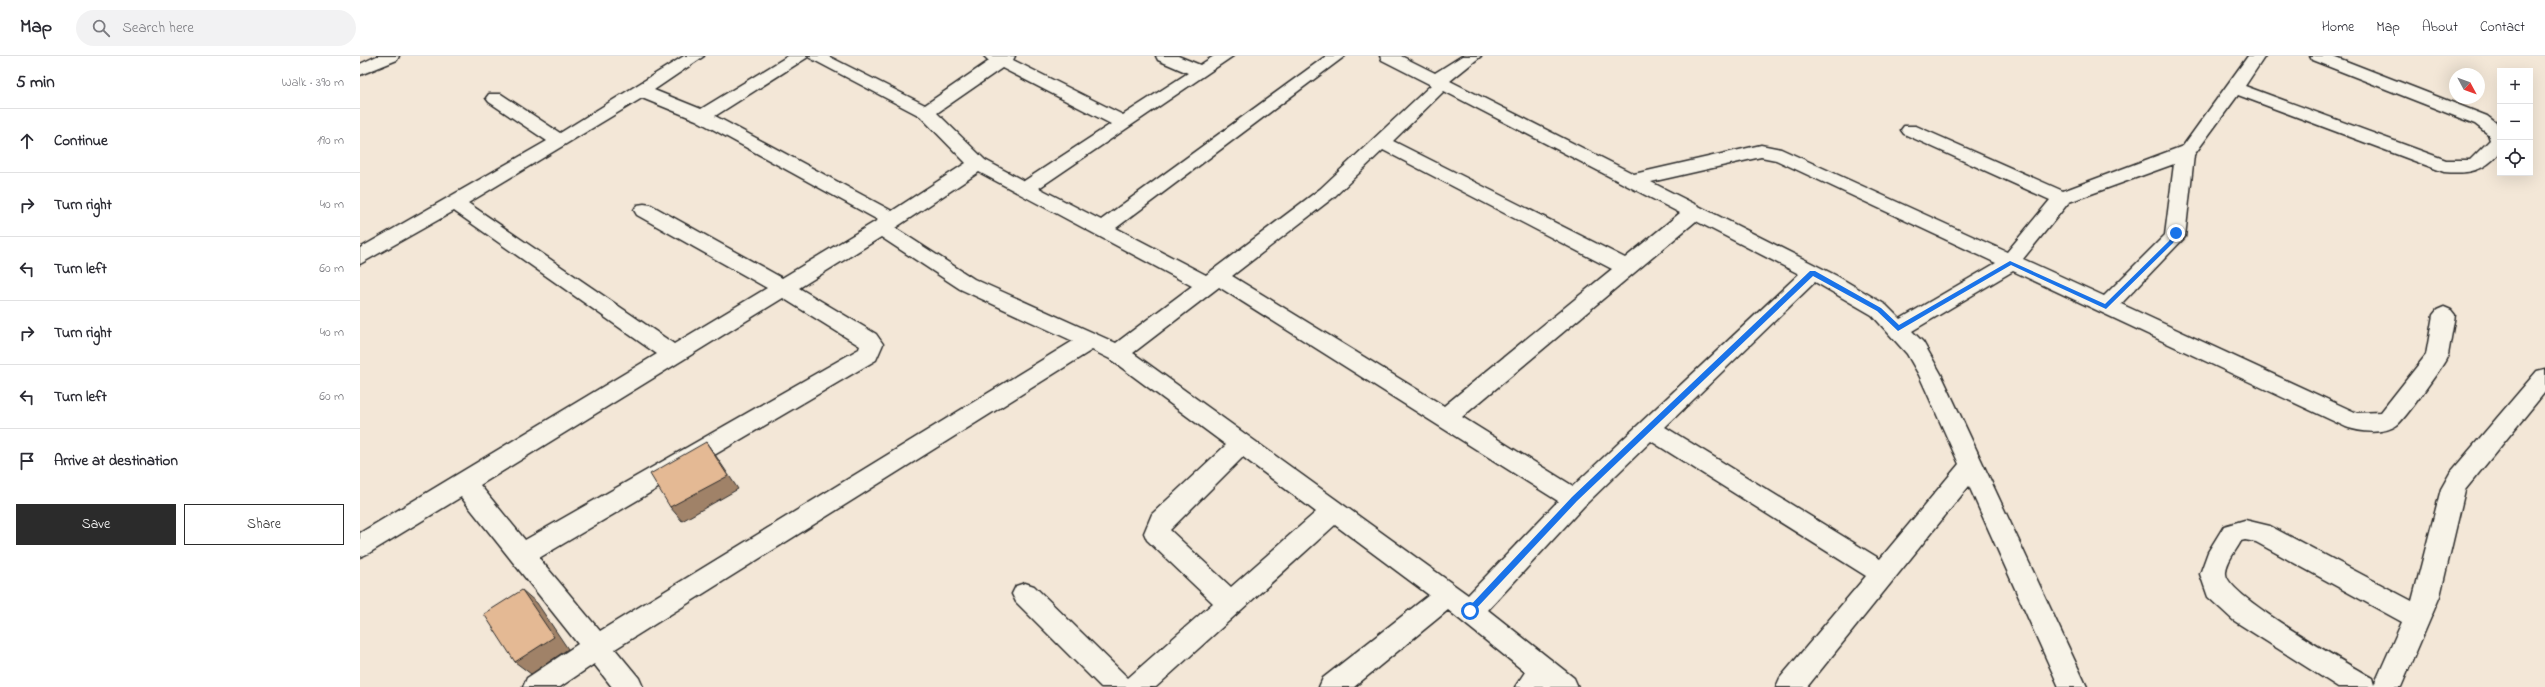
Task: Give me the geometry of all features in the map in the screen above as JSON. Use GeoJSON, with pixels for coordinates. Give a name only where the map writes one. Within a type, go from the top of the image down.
{"type":"FeatureCollection","features":[{"type":"Feature","properties":{"kind":"street"},"geometry":{"type":"LineString","coordinates":[[360,70],[391,56]]}},
{"type":"Feature","properties":{"kind":"street"},"geometry":{"type":"LineString","coordinates":[[360,257],[560,141],[696,56]]}},
{"type":"Feature","properties":{"kind":"street"},"geometry":{"type":"LineString","coordinates":[[702,116],[800,56]]}},
{"type":"Feature","properties":{"kind":"street"},"geometry":{"type":"LineString","coordinates":[[815,56],[926,112],[978,164],[1102,229],[1211,280],[1446,418],[1575,499]]}},
{"type":"Feature","properties":{"kind":"street"},"geometry":{"type":"LineString","coordinates":[[1164,56],[1200,72]]}},
{"type":"Feature","properties":{"kind":"street"},"geometry":{"type":"LineString","coordinates":[[1025,189],[1225,56]]}},
{"type":"Feature","properties":{"kind":"street"},"geometry":{"type":"LineString","coordinates":[[1102,229],[1337,56]]}},
{"type":"Feature","properties":{"kind":"street"},"geometry":{"type":"LineString","coordinates":[[1388,56],[1812,272],[1879,310],[1915,348],[1930,374],[2073,687]]}},
{"type":"Feature","properties":{"kind":"street"},"geometry":{"type":"LineString","coordinates":[[1118,352],[1327,193],[1381,142],[1440,82],[1473,56]]}},
{"type":"Feature","properties":{"kind":"street"},"geometry":{"type":"LineString","coordinates":[[1898,329],[2010,263],[2062,198],[2185,154],[2190,150],[2257,56]]}},
{"type":"Feature","properties":{"kind":"street"},"geometry":{"type":"LineString","coordinates":[[2235,88],[2444,166],[2470,167],[2481,163],[2499,141],[2496,132],[2480,120],[2318,56]]}},
{"type":"Feature","properties":{"kind":"street"},"geometry":{"type":"LineString","coordinates":[[926,112],[1000,57],[1124,123]]}},
{"type":"Feature","properties":{"kind":"street"},"geometry":{"type":"LineString","coordinates":[[641,91],[702,116],[887,224],[967,284],[1118,352],[1470,611],[1536,679],[1564,687]]}},
{"type":"Feature","properties":{"kind":"street"},"geometry":{"type":"LineString","coordinates":[[495,98],[560,141]]}},
{"type":"Feature","properties":{"kind":"street"},"geometry":{"type":"LineString","coordinates":[[1910,130],[2062,198]]}},
{"type":"Feature","properties":{"kind":"street"},"geometry":{"type":"LineString","coordinates":[[1381,142],[1627,268]]}},
{"type":"Feature","properties":{"kind":"street"},"geometry":{"type":"LineString","coordinates":[[1633,180],[1753,153],[1771,152],[1781,155],[2010,263],[2354,421],[2378,423],[2389,419],[2437,356],[2444,316]]}},
{"type":"Feature","properties":{"kind":"street"},"geometry":{"type":"LineString","coordinates":[[2106,307],[2175,237],[2185,154]]}},
{"type":"Feature","properties":{"kind":"street"},"geometry":{"type":"LineString","coordinates":[[363,545],[887,224],[978,164]]}},
{"type":"Feature","properties":{"kind":"street"},"geometry":{"type":"LineString","coordinates":[[454,202],[674,355]]}},
{"type":"Feature","properties":{"kind":"street"},"geometry":{"type":"LineString","coordinates":[[522,555],[868,354],[872,344],[868,340],[783,288],[644,210]]}},
{"type":"Feature","properties":{"kind":"street"},"geometry":{"type":"LineString","coordinates":[[1446,418],[1694,212]]}},
{"type":"Feature","properties":{"kind":"street"},"geometry":{"type":"LineString","coordinates":[[1470,611],[1575,499],[1812,272]]}},
{"type":"Feature","properties":{"kind":"street"},"geometry":{"type":"LineString","coordinates":[[537,687],[596,647],[1092,340]]}},
{"type":"Feature","properties":{"kind":"street"},"geometry":{"type":"LineString","coordinates":[[2387,687],[2432,578],[2453,489],[2458,480],[2545,377]]}},
{"type":"Feature","properties":{"kind":"street"},"geometry":{"type":"LineString","coordinates":[[1649,428],[1883,574]]}},
{"type":"Feature","properties":{"kind":"street"},"geometry":{"type":"LineString","coordinates":[[1231,603],[1156,533],[1161,521],[1242,444]]}},
{"type":"Feature","properties":{"kind":"street"},"geometry":{"type":"LineString","coordinates":[[1790,687],[1972,466]]}},
{"type":"Feature","properties":{"kind":"street"},"geometry":{"type":"LineString","coordinates":[[464,483],[630,687]]}},
{"type":"Feature","properties":{"kind":"street"},"geometry":{"type":"LineString","coordinates":[[1137,687],[1334,511]]}},
{"type":"Feature","properties":{"kind":"street"},"geometry":{"type":"LineString","coordinates":[[2362,687],[2242,612],[2217,589],[2213,574],[2217,560],[2233,534],[2245,530],[2262,533],[2417,617]]}},
{"type":"Feature","properties":{"kind":"street"},"geometry":{"type":"LineString","coordinates":[[1025,594],[1119,687]]}},
{"type":"Feature","properties":{"kind":"street"},"geometry":{"type":"LineString","coordinates":[[1333,687],[1448,595]]}},
{"type":"Feature","properties":{"kind":"building"},"geometry":{"type":"Polygon","coordinates":[[[706,442],[728,476],[670,507],[650,474],[706,442]]]}},
{"type":"Feature","properties":{"kind":"building"},"geometry":{"type":"Polygon","coordinates":[[[522,590],[554,637],[515,662],[484,614],[522,590]]]}},
{"type":"Feature","properties":{"kind":"route"},"geometry":{"type":"LineString","coordinates":[[1470,611],[1575,499],[1812,272],[1879,310],[1898,329],[2010,263],[2106,307],[2171,242],[2176,233]]}}]}
